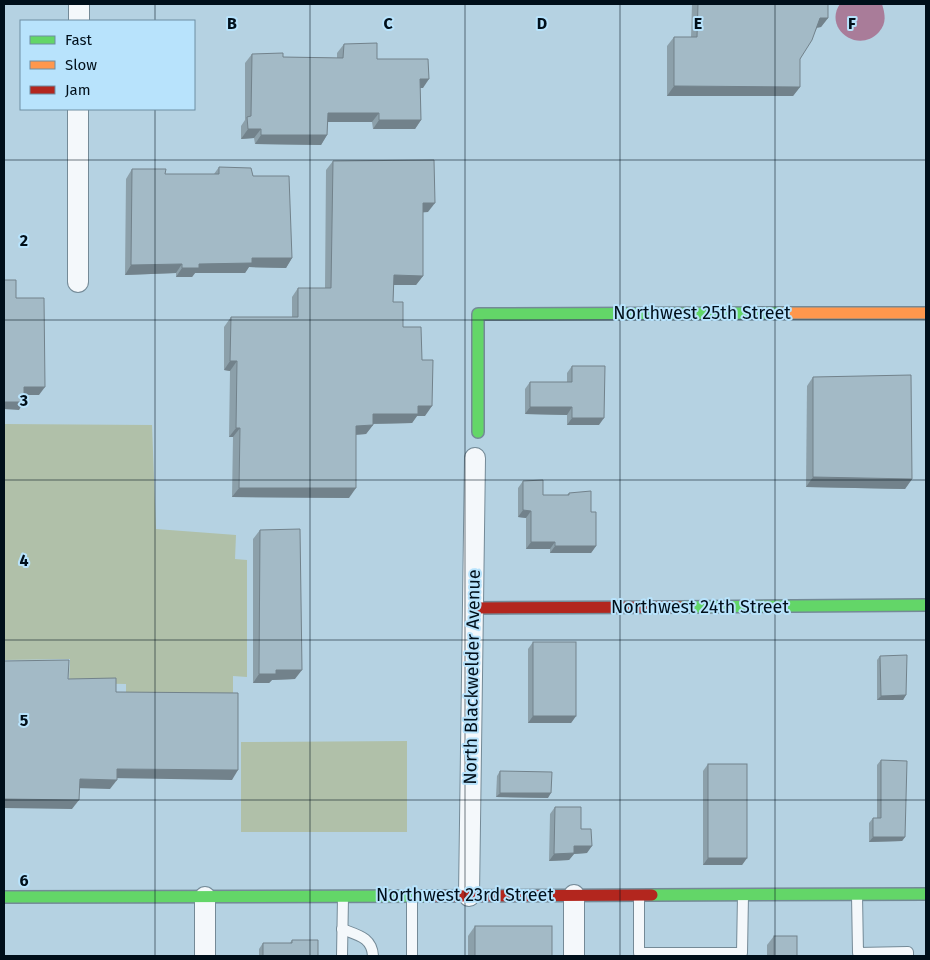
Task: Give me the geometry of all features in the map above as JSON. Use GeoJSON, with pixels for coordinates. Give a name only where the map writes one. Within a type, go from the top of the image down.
{"type":"FeatureCollection","features":[{"type":"Feature","properties":{"kind":"street"},"geometry":{"type":"LineString","coordinates":[[79,4],[79,20]]}},
{"type":"Feature","properties":{"kind":"street"},"geometry":{"type":"LineString","coordinates":[[78,110],[78,282]]}},
{"type":"Feature","properties":{"kind":"street","name":"Northwest 25th Street"},"geometry":{"type":"LineString","coordinates":[[478,432],[478,314],[926,313]]}},
{"type":"Feature","properties":{"kind":"street","name":"North Blackwelder Avenue"},"geometry":{"type":"LineString","coordinates":[[470,896],[470,757],[474,608],[475,458]]}},
{"type":"Feature","properties":{"kind":"street","name":"Northwest 24th Street"},"geometry":{"type":"LineString","coordinates":[[474,608],[926,605]]}},
{"type":"Feature","properties":{"kind":"street","name":"Northwest 23rd Street"},"geometry":{"type":"LineString","coordinates":[[4,897],[926,894]]}},
{"type":"Feature","properties":{"kind":"street"},"geometry":{"type":"LineString","coordinates":[[574,895],[574,956]]}},
{"type":"Feature","properties":{"kind":"street"},"geometry":{"type":"LineString","coordinates":[[205,896],[206,956]]}},
{"type":"Feature","properties":{"kind":"lane"},"geometry":{"type":"LineString","coordinates":[[640,895],[640,953],[742,953],[743,894]]}},
{"type":"Feature","properties":{"kind":"lane"},"geometry":{"type":"LineString","coordinates":[[857,894],[858,953],[908,952],[908,956]]}},
{"type":"Feature","properties":{"kind":"lane"},"geometry":{"type":"LineString","coordinates":[[342,956],[343,896]]}},
{"type":"Feature","properties":{"kind":"lane"},"geometry":{"type":"LineString","coordinates":[[412,896],[412,956]]}},
{"type":"Feature","properties":{"kind":"lane"},"geometry":{"type":"LineString","coordinates":[[342,929],[364,938],[373,948],[373,956]]}},
{"type":"Feature","properties":{"kind":"green space"},"geometry":{"type":"Polygon","coordinates":[[[4,424],[152,425],[156,529],[236,535],[235,559],[247,560],[247,677],[233,676],[233,699],[126,699],[126,684],[69,683],[70,659],[4,660],[4,424]]]}},
{"type":"Feature","properties":{"kind":"green space"},"geometry":{"type":"Polygon","coordinates":[[[407,741],[407,832],[241,832],[241,742],[407,741]]]}},
{"type":"Feature","properties":{"kind":"shaded area"},"geometry":{"type":"Polygon","coordinates":[[[840,4],[882,4],[885,18],[882,29],[871,38],[862,41],[853,40],[845,36],[836,22],[836,13],[840,4]]]}},
{"type":"Feature","properties":{"kind":"building"},"geometry":{"type":"Polygon","coordinates":[[[698,4],[828,4],[828,18],[820,18],[812,40],[800,59],[800,87],[674,86],[674,37],[697,37],[698,4]]]}},
{"type":"Feature","properties":{"kind":"building"},"geometry":{"type":"Polygon","coordinates":[[[377,43],[377,59],[428,59],[429,79],[420,79],[421,120],[379,120],[379,113],[328,113],[327,135],[261,135],[261,129],[248,129],[247,117],[251,116],[252,54],[283,53],[283,57],[343,58],[344,44],[377,43]]]}},
{"type":"Feature","properties":{"kind":"building"},"geometry":{"type":"Polygon","coordinates":[[[434,160],[435,203],[423,203],[423,276],[394,275],[393,302],[403,302],[403,327],[421,327],[422,360],[433,360],[432,406],[418,406],[418,414],[373,414],[373,425],[356,426],[356,488],[239,488],[240,428],[236,428],[237,361],[230,361],[231,317],[298,317],[298,288],[331,288],[333,161],[434,160]]]}},
{"type":"Feature","properties":{"kind":"building"},"geometry":{"type":"Polygon","coordinates":[[[219,167],[251,168],[253,176],[289,176],[292,258],[252,258],[252,263],[199,264],[199,268],[182,268],[182,264],[131,265],[132,169],[166,169],[165,174],[219,174],[219,167]]]}},
{"type":"Feature","properties":{"kind":"building"},"geometry":{"type":"Polygon","coordinates":[[[4,280],[16,280],[16,298],[44,298],[45,387],[24,387],[24,402],[4,402],[4,280]]]}},
{"type":"Feature","properties":{"kind":"building"},"geometry":{"type":"Polygon","coordinates":[[[572,366],[605,366],[604,418],[572,418],[572,407],[530,407],[530,382],[572,382],[572,366]]]}},
{"type":"Feature","properties":{"kind":"building"},"geometry":{"type":"Polygon","coordinates":[[[911,375],[912,479],[813,477],[813,377],[911,375]]]}},
{"type":"Feature","properties":{"kind":"building"},"geometry":{"type":"Polygon","coordinates":[[[543,480],[543,495],[569,495],[569,493],[591,491],[591,512],[596,512],[596,546],[555,546],[555,542],[531,542],[531,511],[523,510],[523,481],[543,480]]]}},
{"type":"Feature","properties":{"kind":"building"},"geometry":{"type":"Polygon","coordinates":[[[300,529],[302,670],[276,670],[276,674],[259,674],[260,530],[300,529]]]}},
{"type":"Feature","properties":{"kind":"building"},"geometry":{"type":"Polygon","coordinates":[[[533,642],[576,642],[576,716],[533,716],[533,642]]]}},
{"type":"Feature","properties":{"kind":"building"},"geometry":{"type":"Polygon","coordinates":[[[907,655],[906,695],[881,696],[880,656],[907,655]]]}},
{"type":"Feature","properties":{"kind":"building"},"geometry":{"type":"Polygon","coordinates":[[[69,660],[68,679],[116,678],[116,692],[238,693],[238,770],[117,769],[117,780],[80,779],[79,800],[4,799],[4,661],[69,660]]]}},
{"type":"Feature","properties":{"kind":"building"},"geometry":{"type":"Polygon","coordinates":[[[881,760],[907,761],[905,837],[873,837],[873,818],[881,818],[881,760]]]}},
{"type":"Feature","properties":{"kind":"building"},"geometry":{"type":"Polygon","coordinates":[[[708,764],[747,764],[747,858],[708,858],[708,764]]]}},
{"type":"Feature","properties":{"kind":"building"},"geometry":{"type":"Polygon","coordinates":[[[500,771],[552,772],[551,793],[500,793],[500,771]]]}},
{"type":"Feature","properties":{"kind":"building"},"geometry":{"type":"Polygon","coordinates":[[[555,807],[581,807],[581,829],[591,829],[592,846],[574,846],[574,853],[554,854],[555,807]]]}},
{"type":"Feature","properties":{"kind":"building"},"geometry":{"type":"Polygon","coordinates":[[[475,926],[552,926],[552,956],[475,956],[475,926]]]}},
{"type":"Feature","properties":{"kind":"building"},"geometry":{"type":"Polygon","coordinates":[[[774,936],[797,936],[797,956],[774,956],[774,936]]]}},
{"type":"Feature","properties":{"kind":"building"},"geometry":{"type":"Polygon","coordinates":[[[292,940],[318,940],[318,956],[263,956],[263,943],[292,943],[292,940]]]}},
{"type":"Feature","properties":{"kind":"traffic: fast"},"geometry":{"type":"LineString","coordinates":[[478,432],[478,314],[782,313]]}},
{"type":"Feature","properties":{"kind":"traffic: fast"},"geometry":{"type":"LineString","coordinates":[[681,607],[926,605]]}},
{"type":"Feature","properties":{"kind":"traffic: fast"},"geometry":{"type":"LineString","coordinates":[[652,895],[926,894]]}},
{"type":"Feature","properties":{"kind":"traffic: fast"},"geometry":{"type":"LineString","coordinates":[[4,897],[431,896]]}},
{"type":"Feature","properties":{"kind":"traffic: slow"},"geometry":{"type":"LineString","coordinates":[[782,313],[926,313]]}},
{"type":"Feature","properties":{"kind":"traffic: jam"},"geometry":{"type":"LineString","coordinates":[[474,608],[681,607]]}},
{"type":"Feature","properties":{"kind":"traffic: jam"},"geometry":{"type":"LineString","coordinates":[[431,896],[652,895]]}}]}
